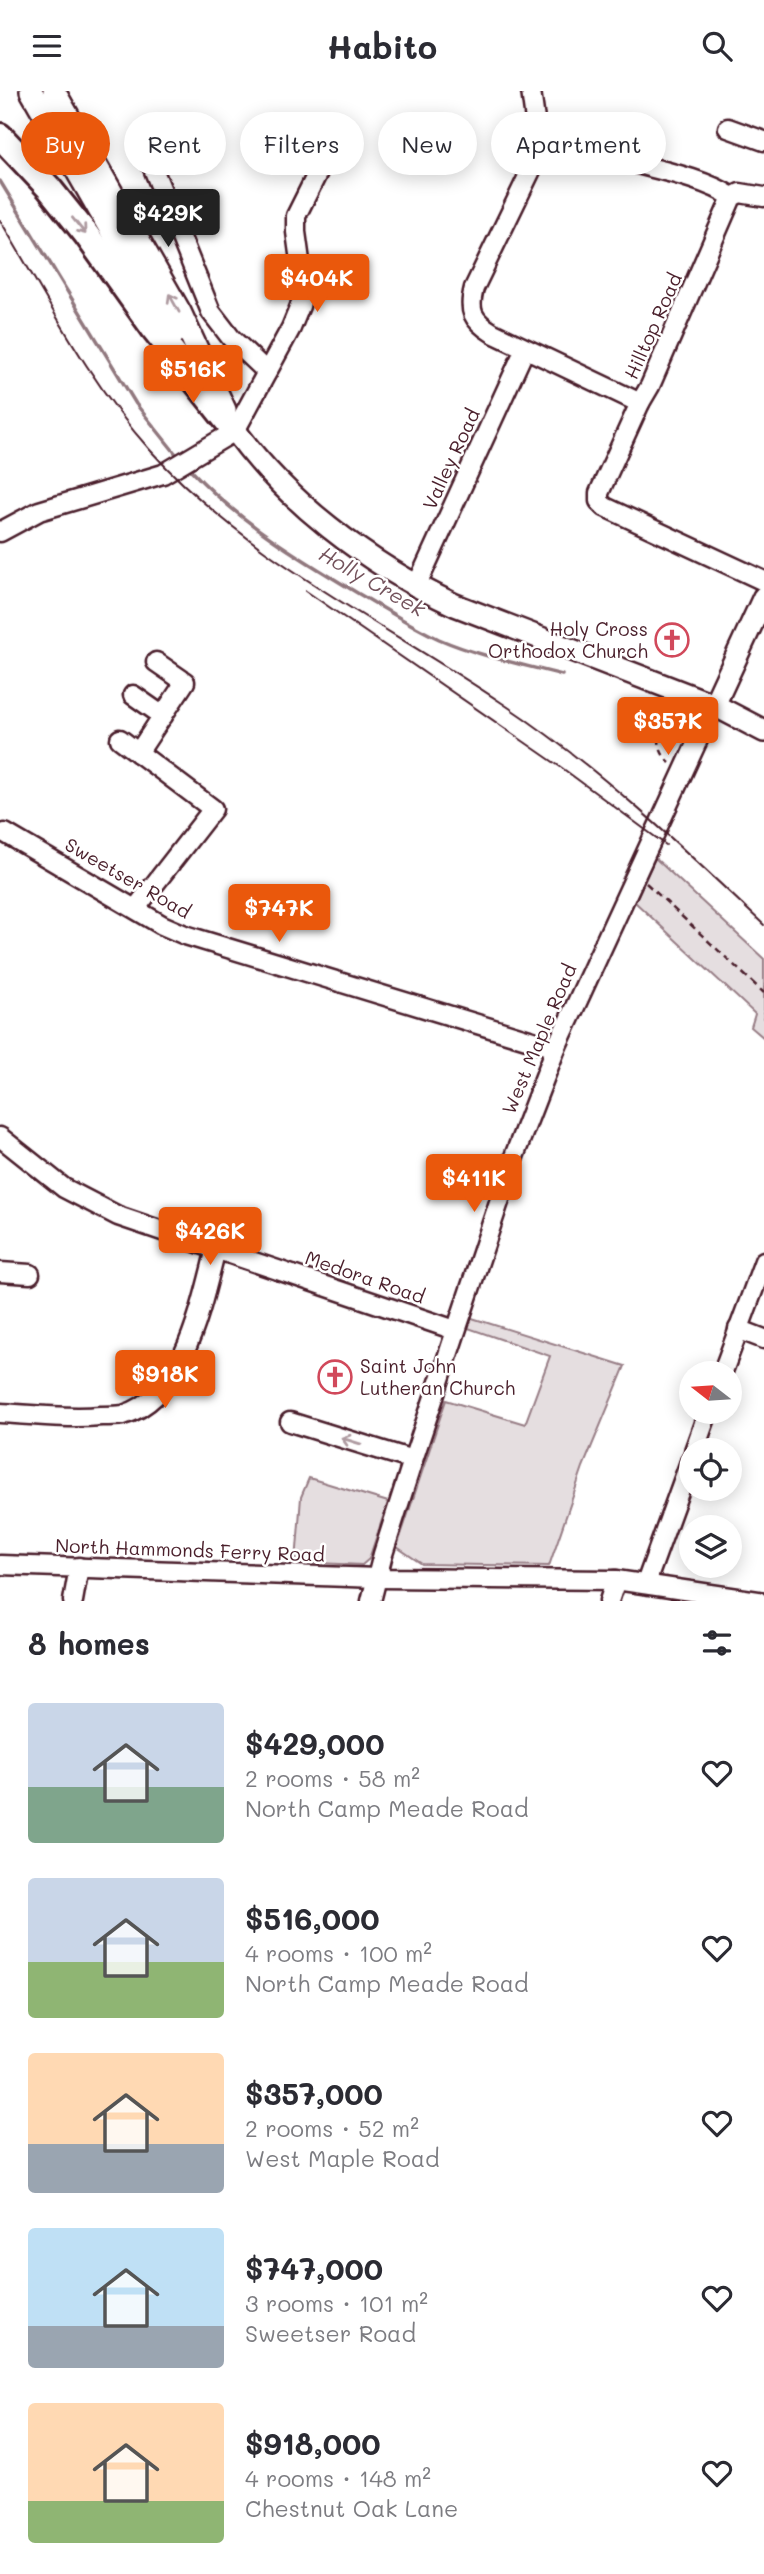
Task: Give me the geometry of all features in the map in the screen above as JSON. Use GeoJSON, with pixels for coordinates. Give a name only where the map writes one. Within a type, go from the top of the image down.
{"type":"FeatureCollection","features":[{"type":"Feature","properties":{"kind":"highway"},"geometry":{"type":"LineString","coordinates":[[0,136],[49,188],[86,234],[154,330],[235,431]]}},
{"type":"Feature","properties":{"kind":"main road"},"geometry":{"type":"LineString","coordinates":[[31,91],[165,326],[235,431],[295,498],[380,565],[416,587],[455,605],[714,705],[764,731]]}},
{"type":"Feature","properties":{"kind":"main road"},"geometry":{"type":"LineString","coordinates":[[54,91],[180,312],[235,431]]}},
{"type":"Feature","properties":{"kind":"main road"},"geometry":{"type":"LineString","coordinates":[[714,705],[764,597]]}},
{"type":"Feature","properties":{"kind":"street"},"geometry":{"type":"LineString","coordinates":[[531,91],[538,142],[535,162],[474,288],[470,303],[471,314],[482,326],[525,349],[640,403]]}},
{"type":"Feature","properties":{"kind":"street"},"geometry":{"type":"LineString","coordinates":[[728,128],[764,141]]}},
{"type":"Feature","properties":{"kind":"street"},"geometry":{"type":"LineString","coordinates":[[666,173],[722,190],[732,197],[740,193],[764,197]]}},
{"type":"Feature","properties":{"kind":"street"},"geometry":{"type":"LineString","coordinates":[[156,175],[211,312],[230,338],[267,372]]}},
{"type":"Feature","properties":{"kind":"street"},"geometry":{"type":"LineString","coordinates":[[0,533],[39,511],[163,474],[235,431],[291,328],[304,290],[296,216],[316,175]]}},
{"type":"Feature","properties":{"kind":"street","name":"Hilltop Road"},"geometry":{"type":"LineString","coordinates":[[732,197],[650,386],[599,493],[599,501],[605,507],[764,582]]}},
{"type":"Feature","properties":{"kind":"street","name":"Valley Road"},"geometry":{"type":"LineString","coordinates":[[416,587],[525,349]]}},
{"type":"Feature","properties":{"kind":"street"},"geometry":{"type":"LineString","coordinates":[[138,753],[185,682],[156,662]]}},
{"type":"Feature","properties":{"kind":"street"},"geometry":{"type":"LineString","coordinates":[[133,695],[163,716]]}},
{"type":"Feature","properties":{"kind":"street","name":"West Maple Road"},"geometry":{"type":"LineString","coordinates":[[370,1601],[455,1330],[515,1154],[556,1048],[714,705]]}},
{"type":"Feature","properties":{"kind":"street"},"geometry":{"type":"LineString","coordinates":[[120,739],[213,809],[136,908]]}},
{"type":"Feature","properties":{"kind":"street","name":"Sweetser Road"},"geometry":{"type":"LineString","coordinates":[[5,833],[162,925],[185,935],[556,1048]]}},
{"type":"Feature","properties":{"kind":"street","name":"Medora Road"},"geometry":{"type":"LineString","coordinates":[[0,1137],[64,1188],[118,1216],[455,1330]]}},
{"type":"Feature","properties":{"kind":"street"},"geometry":{"type":"LineString","coordinates":[[0,1413],[84,1418],[123,1415],[143,1404],[162,1388],[185,1351],[216,1249]]}},
{"type":"Feature","properties":{"kind":"street"},"geometry":{"type":"LineString","coordinates":[[727,1361],[764,1261]]}},
{"type":"Feature","properties":{"kind":"street"},"geometry":{"type":"LineString","coordinates":[[0,1272],[30,1274]]}},
{"type":"Feature","properties":{"kind":"street"},"geometry":{"type":"LineString","coordinates":[[738,1329],[764,1339]]}},
{"type":"Feature","properties":{"kind":"street"},"geometry":{"type":"LineString","coordinates":[[290,1422],[413,1460]]}},
{"type":"Feature","properties":{"kind":"street"},"geometry":{"type":"LineString","coordinates":[[646,1583],[679,1492]]}},
{"type":"Feature","properties":{"kind":"street","name":"North Hammonds Ferry Road"},"geometry":{"type":"LineString","coordinates":[[0,1565],[378,1578],[616,1580],[758,1601]]}},
{"type":"Feature","properties":{"kind":"street"},"geometry":{"type":"LineString","coordinates":[[72,1601],[79,1567]]}},
{"type":"Feature","properties":{"kind":"street"},"geometry":{"type":"LineString","coordinates":[[609,1601],[616,1580]]}},
{"type":"Feature","properties":{"kind":"path"},"geometry":{"type":"LineString","coordinates":[[668,703],[664,725],[660,730],[661,752],[676,767]]}},
{"type":"Feature","properties":{"kind":"path"},"geometry":{"type":"LineString","coordinates":[[635,872],[764,993]]}},
{"type":"Feature","properties":{"kind":"shaded area"},"geometry":{"type":"Polygon","coordinates":[[[655,858],[764,959],[764,1038],[751,1027],[755,1014],[635,902],[655,858]]]}},
{"type":"Feature","properties":{"kind":"shaded area"},"geometry":{"type":"Polygon","coordinates":[[[472,1318],[625,1366],[583,1467],[549,1566],[422,1564],[397,1547],[446,1400],[525,1424],[550,1356],[468,1328],[472,1318]]]}},
{"type":"Feature","properties":{"kind":"shaded area"},"geometry":{"type":"Polygon","coordinates":[[[309,1478],[388,1502],[369,1559],[362,1565],[296,1562],[301,1497],[309,1478]]]}},
{"type":"Feature","properties":{"kind":"waterway","name":"Holly Creek"},"geometry":{"type":"LineString","coordinates":[[0,181],[136,404],[176,454]]}},
{"type":"Feature","properties":{"kind":"waterway","name":"Holly Creek"},"geometry":{"type":"LineString","coordinates":[[191,470],[229,506],[270,538],[418,629],[469,650],[562,675]]}},
{"type":"Feature","properties":{"kind":"tram line"},"geometry":{"type":"LineString","coordinates":[[0,220],[107,396],[150,450],[188,489],[273,557],[502,703],[572,754],[670,837],[764,925]]}},
{"type":"Feature","properties":{"kind":"tram line"},"geometry":{"type":"LineString","coordinates":[[306,591],[562,768],[666,845]]}},
{"type":"Feature","properties":{"kind":"place","name":"Holy Cross Orthodox Church"},"geometry":{"type":"Point","coordinates":[672,640]}},
{"type":"Feature","properties":{"kind":"place","name":"Saint John Lutheran Church"},"geometry":{"type":"Point","coordinates":[335,1377]}}]}
